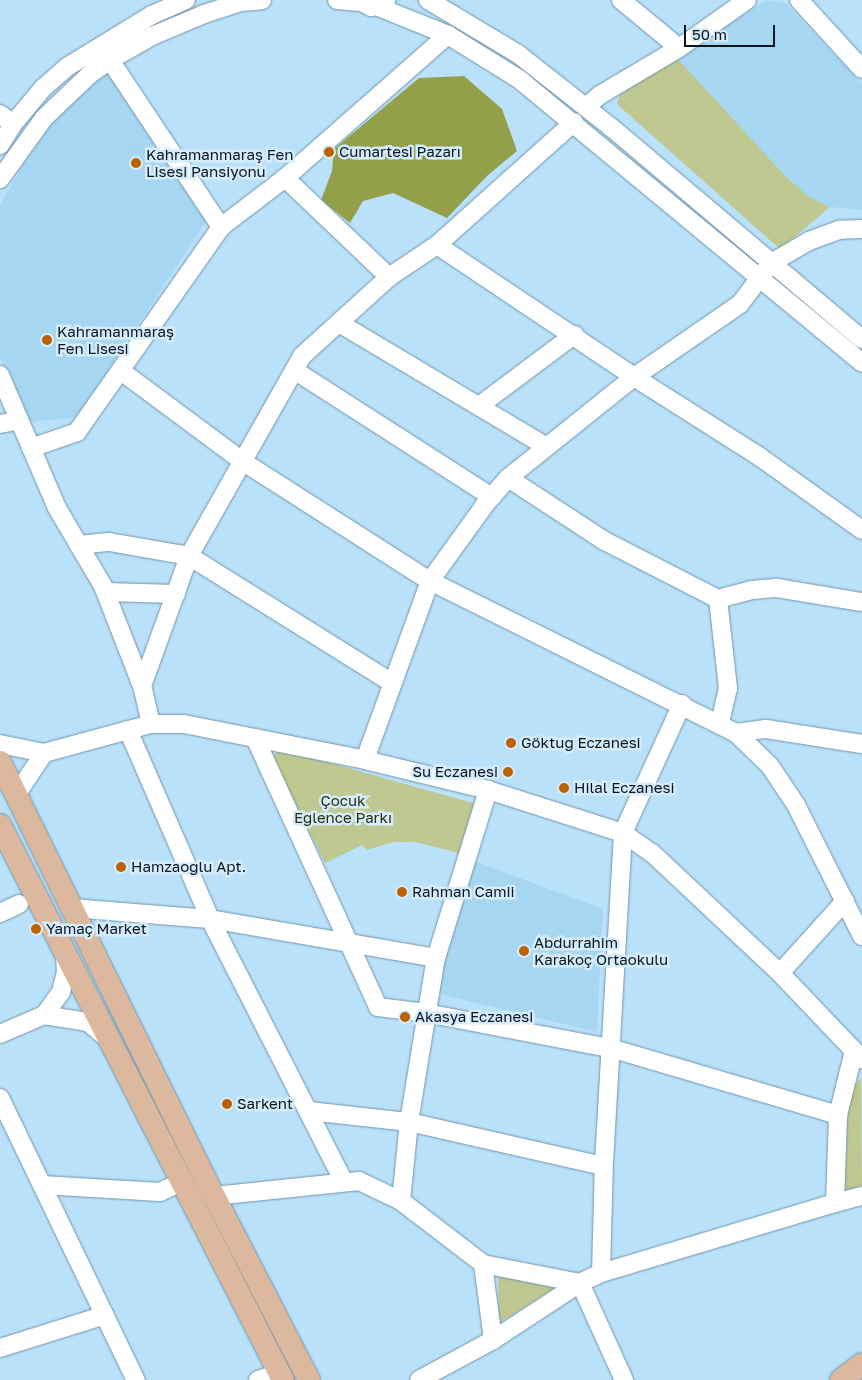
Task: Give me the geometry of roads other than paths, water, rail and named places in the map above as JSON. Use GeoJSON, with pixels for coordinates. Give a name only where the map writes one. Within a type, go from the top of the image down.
{"type":"FeatureCollection","features":[{"type":"Feature","properties":{"kind":"main road"},"geometry":{"type":"LineString","coordinates":[[0,762],[214,1196],[309,1380]]}},
{"type":"Feature","properties":{"kind":"main road"},"geometry":{"type":"LineString","coordinates":[[0,825],[112,1042],[181,1182],[282,1376]]}},
{"type":"Feature","properties":{"kind":"main road"},"geometry":{"type":"LineString","coordinates":[[842,1380],[862,1364]]}},
{"type":"Feature","properties":{"kind":"street"},"geometry":{"type":"LineString","coordinates":[[0,146],[6,119],[67,67],[143,20],[186,0]]}},
{"type":"Feature","properties":{"kind":"street"},"geometry":{"type":"LineString","coordinates":[[0,179],[44,118],[88,75],[152,36],[204,14],[241,2],[262,0]]}},
{"type":"Feature","properties":{"kind":"street"},"geometry":{"type":"LineString","coordinates":[[337,0],[370,2],[448,35],[519,78],[862,363]]}},
{"type":"Feature","properties":{"kind":"street"},"geometry":{"type":"LineString","coordinates":[[428,0],[518,54],[586,107],[862,339]]}},
{"type":"Feature","properties":{"kind":"street"},"geometry":{"type":"LineString","coordinates":[[621,0],[679,48]]}},
{"type":"Feature","properties":{"kind":"street"},"geometry":{"type":"LineString","coordinates":[[586,107],[600,95],[679,48],[747,0]]}},
{"type":"Feature","properties":{"kind":"street"},"geometry":{"type":"LineString","coordinates":[[799,0],[862,70]]}},
{"type":"Feature","properties":{"kind":"street"},"geometry":{"type":"LineString","coordinates":[[31,448],[77,432],[221,227],[285,178],[448,35]]}},
{"type":"Feature","properties":{"kind":"street"},"geometry":{"type":"LineString","coordinates":[[110,60],[221,227]]}},
{"type":"Feature","properties":{"kind":"street"},"geometry":{"type":"LineString","coordinates":[[142,686],[189,556],[302,356],[389,277],[437,245],[574,122]]}},
{"type":"Feature","properties":{"kind":"street"},"geometry":{"type":"LineString","coordinates":[[285,178],[389,277]]}},
{"type":"Feature","properties":{"kind":"street"},"geometry":{"type":"LineString","coordinates":[[366,760],[430,581],[508,478],[545,446],[634,377],[740,304],[758,276],[771,262],[831,232],[862,229]]}},
{"type":"Feature","properties":{"kind":"street"},"geometry":{"type":"LineString","coordinates":[[437,245],[634,377],[760,457],[862,530]]}},
{"type":"Feature","properties":{"kind":"street"},"geometry":{"type":"LineString","coordinates":[[338,323],[545,446]]}},
{"type":"Feature","properties":{"kind":"street"},"geometry":{"type":"LineString","coordinates":[[479,406],[574,335]]}},
{"type":"Feature","properties":{"kind":"street"},"geometry":{"type":"LineString","coordinates":[[294,370],[492,497]]}},
{"type":"Feature","properties":{"kind":"street"},"geometry":{"type":"LineString","coordinates":[[121,371],[242,461],[430,581],[682,704],[736,733],[770,766],[796,805],[862,936]]}},
{"type":"Feature","properties":{"kind":"street"},"geometry":{"type":"LineString","coordinates":[[0,375],[57,508],[106,592],[142,686],[151,724]]}},
{"type":"Feature","properties":{"kind":"street"},"geometry":{"type":"LineString","coordinates":[[0,424],[20,420]]}},
{"type":"Feature","properties":{"kind":"street"},"geometry":{"type":"LineString","coordinates":[[508,478],[603,540],[718,599],[752,590],[777,588],[862,602]]}},
{"type":"Feature","properties":{"kind":"street"},"geometry":{"type":"LineString","coordinates":[[80,545],[109,542],[189,556],[392,683]]}},
{"type":"Feature","properties":{"kind":"street"},"geometry":{"type":"LineString","coordinates":[[106,592],[176,594]]}},
{"type":"Feature","properties":{"kind":"street"},"geometry":{"type":"LineString","coordinates":[[718,599],[728,688],[720,724]]}},
{"type":"Feature","properties":{"kind":"street"},"geometry":{"type":"LineString","coordinates":[[601,1273],[603,1166],[623,833],[682,704]]}},
{"type":"Feature","properties":{"kind":"street"},"geometry":{"type":"LineString","coordinates":[[0,744],[44,753],[151,724],[184,724],[366,760],[488,790],[623,833],[652,853],[780,972],[858,1055],[838,1115],[835,1203]]}},
{"type":"Feature","properties":{"kind":"street"},"geometry":{"type":"LineString","coordinates":[[736,733],[766,729],[862,744]]}},
{"type":"Feature","properties":{"kind":"street"},"geometry":{"type":"LineString","coordinates":[[128,730],[210,919],[344,1182]]}},
{"type":"Feature","properties":{"kind":"street"},"geometry":{"type":"LineString","coordinates":[[255,738],[346,943],[378,1007],[426,1012],[610,1048],[838,1115]]}},
{"type":"Feature","properties":{"kind":"street"},"geometry":{"type":"LineString","coordinates":[[16,795],[44,753]]}},
{"type":"Feature","properties":{"kind":"street"},"geometry":{"type":"LineString","coordinates":[[401,1201],[409,1122],[436,958],[488,790]]}},
{"type":"Feature","properties":{"kind":"street"},"geometry":{"type":"LineString","coordinates":[[780,972],[844,901]]}},
{"type":"Feature","properties":{"kind":"street"},"geometry":{"type":"LineString","coordinates":[[0,913],[19,904]]}},
{"type":"Feature","properties":{"kind":"street"},"geometry":{"type":"LineString","coordinates":[[72,908],[210,919],[436,958]]}},
{"type":"Feature","properties":{"kind":"street"},"geometry":{"type":"LineString","coordinates":[[0,1034],[44,1015],[61,992],[66,972],[65,950]]}},
{"type":"Feature","properties":{"kind":"street"},"geometry":{"type":"LineString","coordinates":[[44,1015],[88,1022],[112,1042]]}},
{"type":"Feature","properties":{"kind":"street"},"geometry":{"type":"LineString","coordinates":[[0,1098],[136,1380]]}},
{"type":"Feature","properties":{"kind":"street"},"geometry":{"type":"LineString","coordinates":[[309,1111],[409,1122],[603,1166]]}},
{"type":"Feature","properties":{"kind":"street"},"geometry":{"type":"LineString","coordinates":[[214,1196],[359,1181],[401,1201],[483,1264],[580,1283]]}},
{"type":"Feature","properties":{"kind":"street"},"geometry":{"type":"LineString","coordinates":[[42,1185],[160,1192],[181,1182]]}},
{"type":"Feature","properties":{"kind":"street"},"geometry":{"type":"LineString","coordinates":[[419,1380],[493,1340],[580,1283],[601,1273],[862,1196]]}},
{"type":"Feature","properties":{"kind":"street"},"geometry":{"type":"LineString","coordinates":[[483,1264],[493,1340]]}},
{"type":"Feature","properties":{"kind":"street"},"geometry":{"type":"LineString","coordinates":[[580,1283],[624,1380]]}},
{"type":"Feature","properties":{"kind":"street"},"geometry":{"type":"LineString","coordinates":[[0,1348],[105,1315]]}},
{"type":"Feature","properties":{"kind":"street"},"geometry":{"type":"LineString","coordinates":[[258,1380],[282,1376]]}},
{"type":"Feature","properties":{"kind":"place","name":"Cumartesi Pazarı"},"geometry":{"type":"Point","coordinates":[329,152]}},
{"type":"Feature","properties":{"kind":"place","name":"Kahramanmaraş Fen Lisesi Pansiyonu"},"geometry":{"type":"Point","coordinates":[136,163]}},
{"type":"Feature","properties":{"kind":"place","name":"Kahramanmaraş Fen Lisesi"},"geometry":{"type":"Point","coordinates":[47,340]}},
{"type":"Feature","properties":{"kind":"place","name":"Göktuğ Eczanesi"},"geometry":{"type":"Point","coordinates":[511,743]}},
{"type":"Feature","properties":{"kind":"place","name":"Su Eczanesi"},"geometry":{"type":"Point","coordinates":[508,772]}},
{"type":"Feature","properties":{"kind":"place","name":"Hilal Eczanesi"},"geometry":{"type":"Point","coordinates":[564,788]}},
{"type":"Feature","properties":{"kind":"place","name":"Hamzaoğlu Apt."},"geometry":{"type":"Point","coordinates":[121,867]}},
{"type":"Feature","properties":{"kind":"place","name":"Rahman Camii"},"geometry":{"type":"Point","coordinates":[402,892]}},
{"type":"Feature","properties":{"kind":"place","name":"Yamaç Market"},"geometry":{"type":"Point","coordinates":[36,929]}},
{"type":"Feature","properties":{"kind":"place","name":"Abdurrahim Karakoç Ortaokulu"},"geometry":{"type":"Point","coordinates":[524,951]}},
{"type":"Feature","properties":{"kind":"place","name":"Akasya Eczanesi"},"geometry":{"type":"Point","coordinates":[405,1017]}},
{"type":"Feature","properties":{"kind":"place","name":"Sarkent"},"geometry":{"type":"Point","coordinates":[227,1104]}},
{"type":"Feature","properties":{"kind":"park label","name":"Çocuk Eğlence Parkı"},"geometry":{"type":"Point","coordinates":[343,808]}}]}
